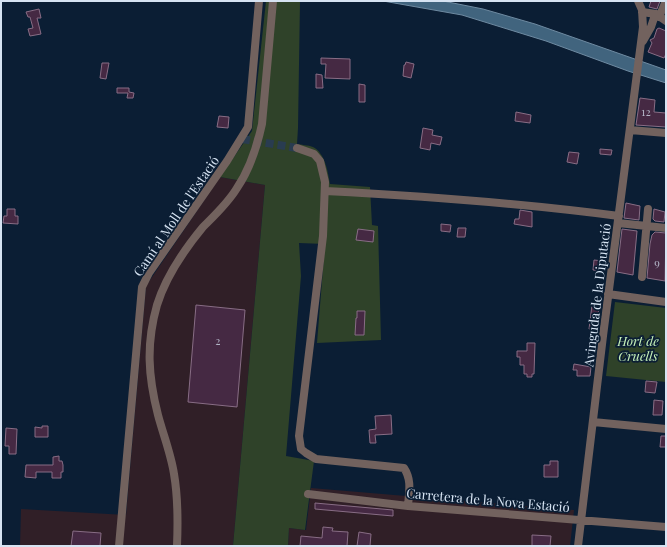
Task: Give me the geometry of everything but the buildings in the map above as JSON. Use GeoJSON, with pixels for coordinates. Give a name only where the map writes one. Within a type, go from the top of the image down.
{"type":"FeatureCollection","features":[{"type":"Feature","properties":{"kind":"street","name":"Camí al Moll de l'Estació"},"geometry":{"type":"LineString","coordinates":[[119,546],[142,286],[149,273],[246,133],[248,127],[259,1]]}},
{"type":"Feature","properties":{"kind":"street"},"geometry":{"type":"LineString","coordinates":[[177,546],[178,524],[174,472],[151,384],[149,343],[151,331],[158,303],[167,280],[177,262],[188,246],[237,189],[258,143],[262,124],[273,1]]}},
{"type":"Feature","properties":{"kind":"street"},"geometry":{"type":"LineString","coordinates":[[638,1],[642,16],[656,14],[660,19]]}},
{"type":"Feature","properties":{"kind":"street"},"geometry":{"type":"LineString","coordinates":[[642,43],[651,27],[660,19],[666,2]]}},
{"type":"Feature","properties":{"kind":"street","name":"Avinguda de la Diputació"},"geometry":{"type":"LineString","coordinates":[[578,546],[608,294],[640,60],[642,43],[642,16]]}},
{"type":"Feature","properties":{"kind":"street"},"geometry":{"type":"LineString","coordinates":[[630,130],[666,133]]}},
{"type":"Feature","properties":{"kind":"street"},"geometry":{"type":"LineString","coordinates":[[297,148],[314,154],[320,161],[325,182],[323,236],[300,436],[301,449],[316,459],[404,468],[409,474],[410,482],[408,506]]}},
{"type":"Feature","properties":{"kind":"street"},"geometry":{"type":"LineString","coordinates":[[325,191],[439,197],[508,203],[666,228]]}},
{"type":"Feature","properties":{"kind":"street"},"geometry":{"type":"LineString","coordinates":[[642,277],[648,209]]}},
{"type":"Feature","properties":{"kind":"street"},"geometry":{"type":"LineString","coordinates":[[608,294],[666,302]]}},
{"type":"Feature","properties":{"kind":"street"},"geometry":{"type":"LineString","coordinates":[[593,422],[666,429]]}},
{"type":"Feature","properties":{"kind":"street","name":"Carretera de la Nova Estació"},"geometry":{"type":"LineString","coordinates":[[308,494],[408,506],[666,527]]}},
{"type":"Feature","properties":{"kind":"shaded area"},"geometry":{"type":"Polygon","coordinates":[[[220,177],[265,185],[233,546],[20,546],[21,509],[126,515],[146,286],[220,177]]]}},
{"type":"Feature","properties":{"kind":"shaded area"},"geometry":{"type":"Polygon","coordinates":[[[311,488],[574,510],[570,546],[288,546],[289,528],[306,530],[311,488]]]}},
{"type":"Feature","properties":{"kind":"green space"},"geometry":{"type":"Polygon","coordinates":[[[266,1],[300,1],[297,144],[307,145],[317,150],[325,163],[330,184],[370,187],[372,225],[378,226],[381,340],[317,343],[325,244],[299,243],[301,276],[286,456],[314,461],[305,530],[289,528],[288,546],[233,546],[265,185],[220,177],[252,131],[266,1]]]}},
{"type":"Feature","properties":{"kind":"green space","name":"Hort de Cruells"},"geometry":{"type":"Polygon","coordinates":[[[615,302],[666,308],[666,382],[606,376],[615,302]]]}},
{"type":"Feature","properties":{"kind":"water"},"geometry":{"type":"Polygon","coordinates":[[[383,1],[443,1],[483,9],[535,24],[666,70],[666,83],[628,71],[546,41],[462,15],[383,1]]]}},
{"type":"Feature","properties":{"kind":"tunnel"},"geometry":{"type":"LineString","coordinates":[[242,139],[297,148]]}}]}
